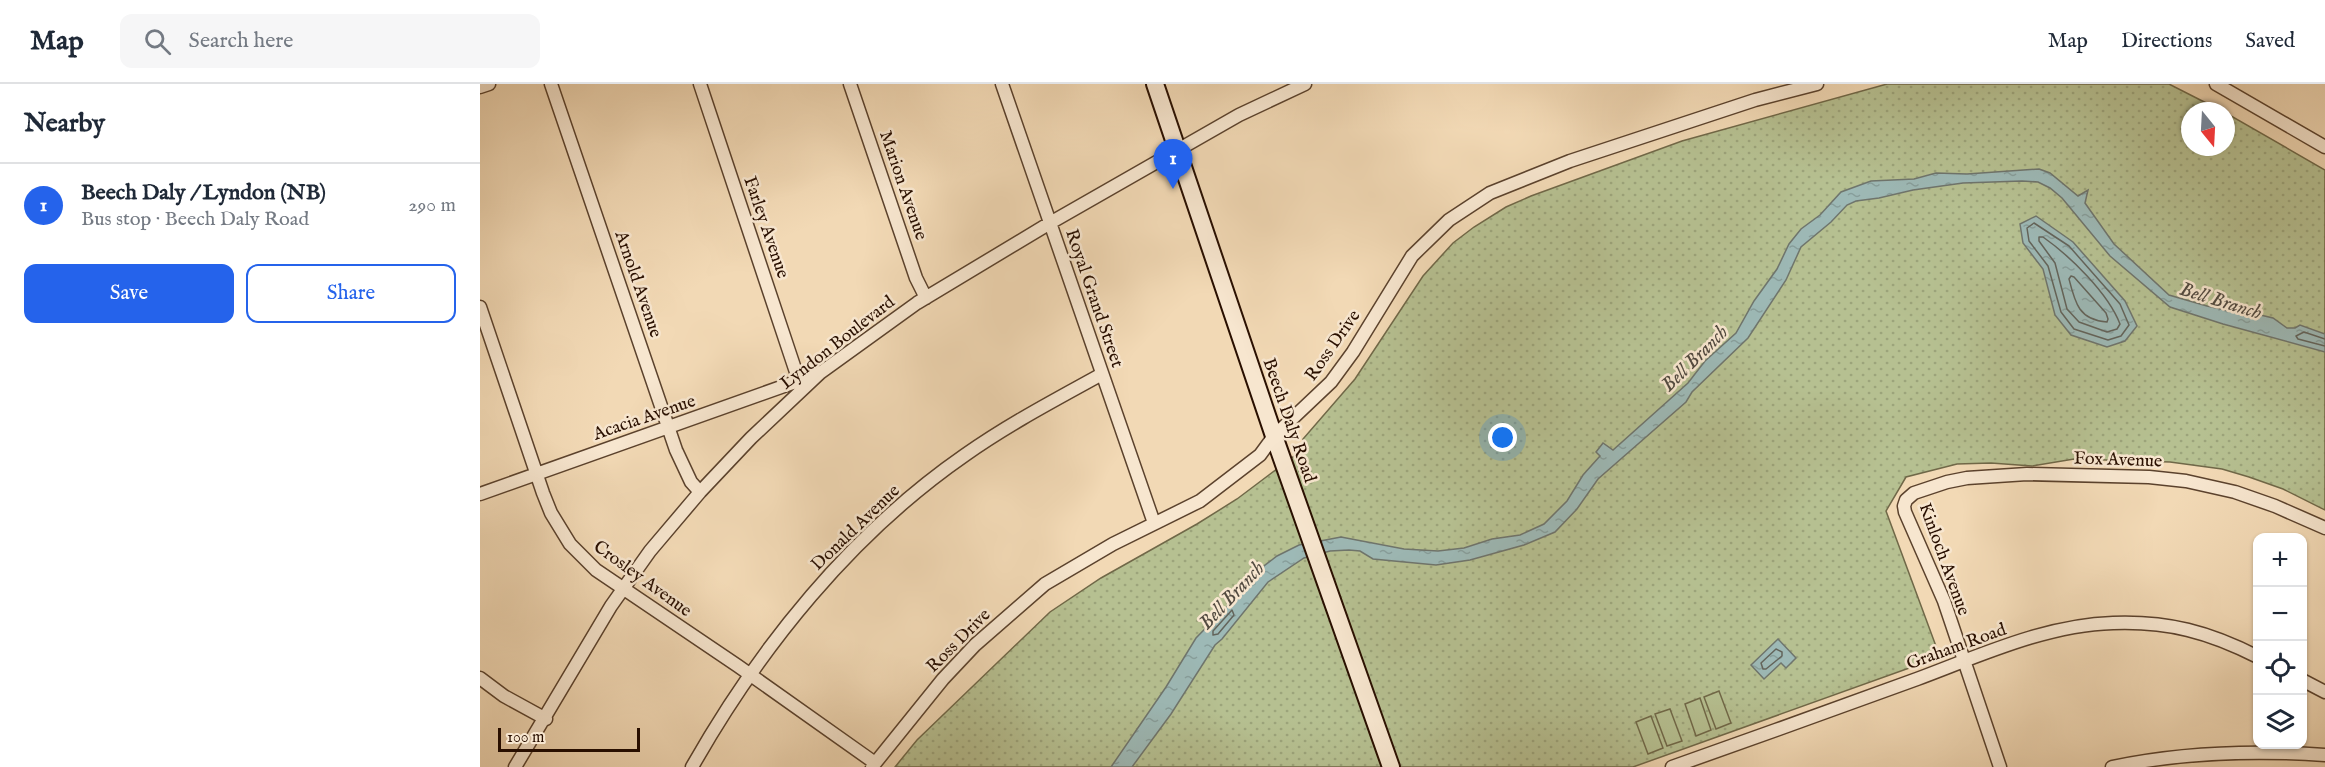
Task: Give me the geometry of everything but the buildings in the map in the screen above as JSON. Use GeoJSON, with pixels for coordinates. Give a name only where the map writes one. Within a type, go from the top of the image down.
{"type":"FeatureCollection","features":[{"type":"Feature","properties":{"kind":"main road","name":"Beech Daly Road"},"geometry":{"type":"LineString","coordinates":[[1155,84],[1274,436],[1391,767]]}},
{"type":"Feature","properties":{"kind":"street"},"geometry":{"type":"LineString","coordinates":[[480,87],[489,84]]}},
{"type":"Feature","properties":{"kind":"street","name":"Arnold Avenue"},"geometry":{"type":"LineString","coordinates":[[551,84],[681,463],[691,482],[700,492]]}},
{"type":"Feature","properties":{"kind":"street","name":"Farley Avenue"},"geometry":{"type":"LineString","coordinates":[[700,84],[799,381]]}},
{"type":"Feature","properties":{"kind":"street","name":"Marion Avenue"},"geometry":{"type":"LineString","coordinates":[[850,84],[916,278],[926,298]]}},
{"type":"Feature","properties":{"kind":"street","name":"Royal Grand Street"},"geometry":{"type":"LineString","coordinates":[[1002,84],[1154,523]]}},
{"type":"Feature","properties":{"kind":"street","name":"Lyndon Boulevard"},"geometry":{"type":"LineString","coordinates":[[515,767],[546,719],[571,671],[622,588],[650,551],[700,492],[751,438],[820,373],[926,298],[1050,223],[1239,115],[1305,84]]}},
{"type":"Feature","properties":{"kind":"street","name":"Ross Drive"},"geometry":{"type":"LineString","coordinates":[[874,765],[943,679],[975,645],[1045,584],[1113,544],[1200,501],[1260,455],[1274,436],[1331,382],[1353,352],[1412,256],[1434,232],[1464,209],[1505,186],[1570,161],[1755,100],[1817,84]]}},
{"type":"Feature","properties":{"kind":"street"},"geometry":{"type":"LineString","coordinates":[[2216,84],[2325,147]]}},
{"type":"Feature","properties":{"kind":"street","name":"Crosley Avenue"},"geometry":{"type":"LineString","coordinates":[[480,308],[536,475],[551,513],[570,544],[596,570],[750,675],[874,765]]}},
{"type":"Feature","properties":{"kind":"street","name":"Acacia Avenue"},"geometry":{"type":"LineString","coordinates":[[480,494],[820,373]]}},
{"type":"Feature","properties":{"kind":"street","name":"Donald Avenue"},"geometry":{"type":"LineString","coordinates":[[692,767],[750,675],[800,610],[842,562],[918,491],[965,455],[1016,422],[1101,374]]}},
{"type":"Feature","properties":{"kind":"street","name":"Fox Avenue"},"geometry":{"type":"LineString","coordinates":[[1906,500],[1914,493],[1947,482],[2001,475],[2159,478],[2197,483],[2235,492],[2276,506],[2325,528]]}},
{"type":"Feature","properties":{"kind":"street","name":"Kinloch Avenue"},"geometry":{"type":"LineString","coordinates":[[1906,500],[1905,512],[1944,602],[2000,767]]}},
{"type":"Feature","properties":{"kind":"street","name":"Graham Road"},"geometry":{"type":"LineString","coordinates":[[1672,767],[1693,764],[2012,644],[2063,629],[2111,623],[2159,624],[2181,627],[2215,637],[2253,655]]}},
{"type":"Feature","properties":{"kind":"street"},"geometry":{"type":"LineString","coordinates":[[480,678],[504,696],[546,719]]}},
{"type":"Feature","properties":{"kind":"street"},"geometry":{"type":"LineString","coordinates":[[2307,683],[2325,692]]}},
{"type":"Feature","properties":{"kind":"street"},"geometry":{"type":"LineString","coordinates":[[2112,767],[2223,752],[2325,755]]}},
{"type":"Feature","properties":{"kind":"green space"},"geometry":{"type":"Polygon","coordinates":[[[1887,84],[2169,84],[2204,102],[2181,102],[2181,156],[2235,156],[2235,118],[2325,170],[2325,510],[2283,489],[2249,477],[2222,469],[2170,462],[2074,459],[2032,466],[1991,463],[1957,464],[1906,477],[1886,511],[1940,657],[1633,767],[895,767],[917,740],[1050,612],[1101,578],[1237,499],[1302,450],[1303,439],[1355,379],[1423,276],[1453,243],[1506,207],[1682,141],[1887,84]]]}},
{"type":"Feature","properties":{"kind":"green space"},"geometry":{"type":"Polygon","coordinates":[[[1719,691],[1731,723],[1716,729],[1704,697],[1719,691]]]}},
{"type":"Feature","properties":{"kind":"green space"},"geometry":{"type":"Polygon","coordinates":[[[1700,698],[1711,730],[1696,736],[1685,704],[1700,698]]]}},
{"type":"Feature","properties":{"kind":"green space"},"geometry":{"type":"Polygon","coordinates":[[[1670,709],[1682,741],[1667,746],[1655,714],[1670,709]]]}},
{"type":"Feature","properties":{"kind":"green space"},"geometry":{"type":"Polygon","coordinates":[[[1651,716],[1663,748],[1648,754],[1636,722],[1651,716]]]}},
{"type":"Feature","properties":{"kind":"water","name":"Bell Branch"},"geometry":{"type":"Polygon","coordinates":[[[2039,169],[2050,173],[2078,196],[2088,190],[2085,203],[2114,244],[2169,295],[2207,306],[2273,318],[2287,328],[2300,325],[2325,334],[2325,352],[2170,307],[2110,256],[2062,198],[2038,182],[1963,183],[1856,201],[1847,205],[1801,247],[1786,280],[1748,338],[1692,392],[1686,402],[1598,479],[1577,509],[1555,532],[1524,545],[1470,560],[1436,565],[1373,559],[1360,551],[1349,550],[1330,551],[1304,558],[1268,582],[1215,645],[1171,714],[1132,767],[1111,767],[1166,687],[1196,638],[1245,588],[1252,575],[1277,556],[1299,545],[1341,537],[1404,549],[1438,551],[1464,548],[1492,539],[1520,535],[1544,524],[1567,501],[1583,475],[1600,456],[1596,452],[1603,443],[1613,450],[1688,383],[1705,361],[1736,333],[1754,301],[1777,269],[1789,244],[1801,229],[1820,215],[1841,192],[1871,181],[1914,179],[1936,173],[1967,174],[2039,169]]]}},
{"type":"Feature","properties":{"kind":"water"},"geometry":{"type":"Polygon","coordinates":[[[2036,216],[2073,242],[2125,301],[2137,326],[2125,341],[2107,347],[2071,335],[2055,315],[2043,269],[2023,243],[2020,224],[2036,216]]]}},
{"type":"Feature","properties":{"kind":"water"},"geometry":{"type":"Polygon","coordinates":[[[1778,639],[1796,658],[1786,668],[1781,663],[1764,679],[1751,665],[1778,639]]]}},
{"type":"Feature","properties":{"kind":"place","name":"Beech Daly / Lyndon (NB)"},"geometry":{"type":"Point","coordinates":[1173,189]}}]}
